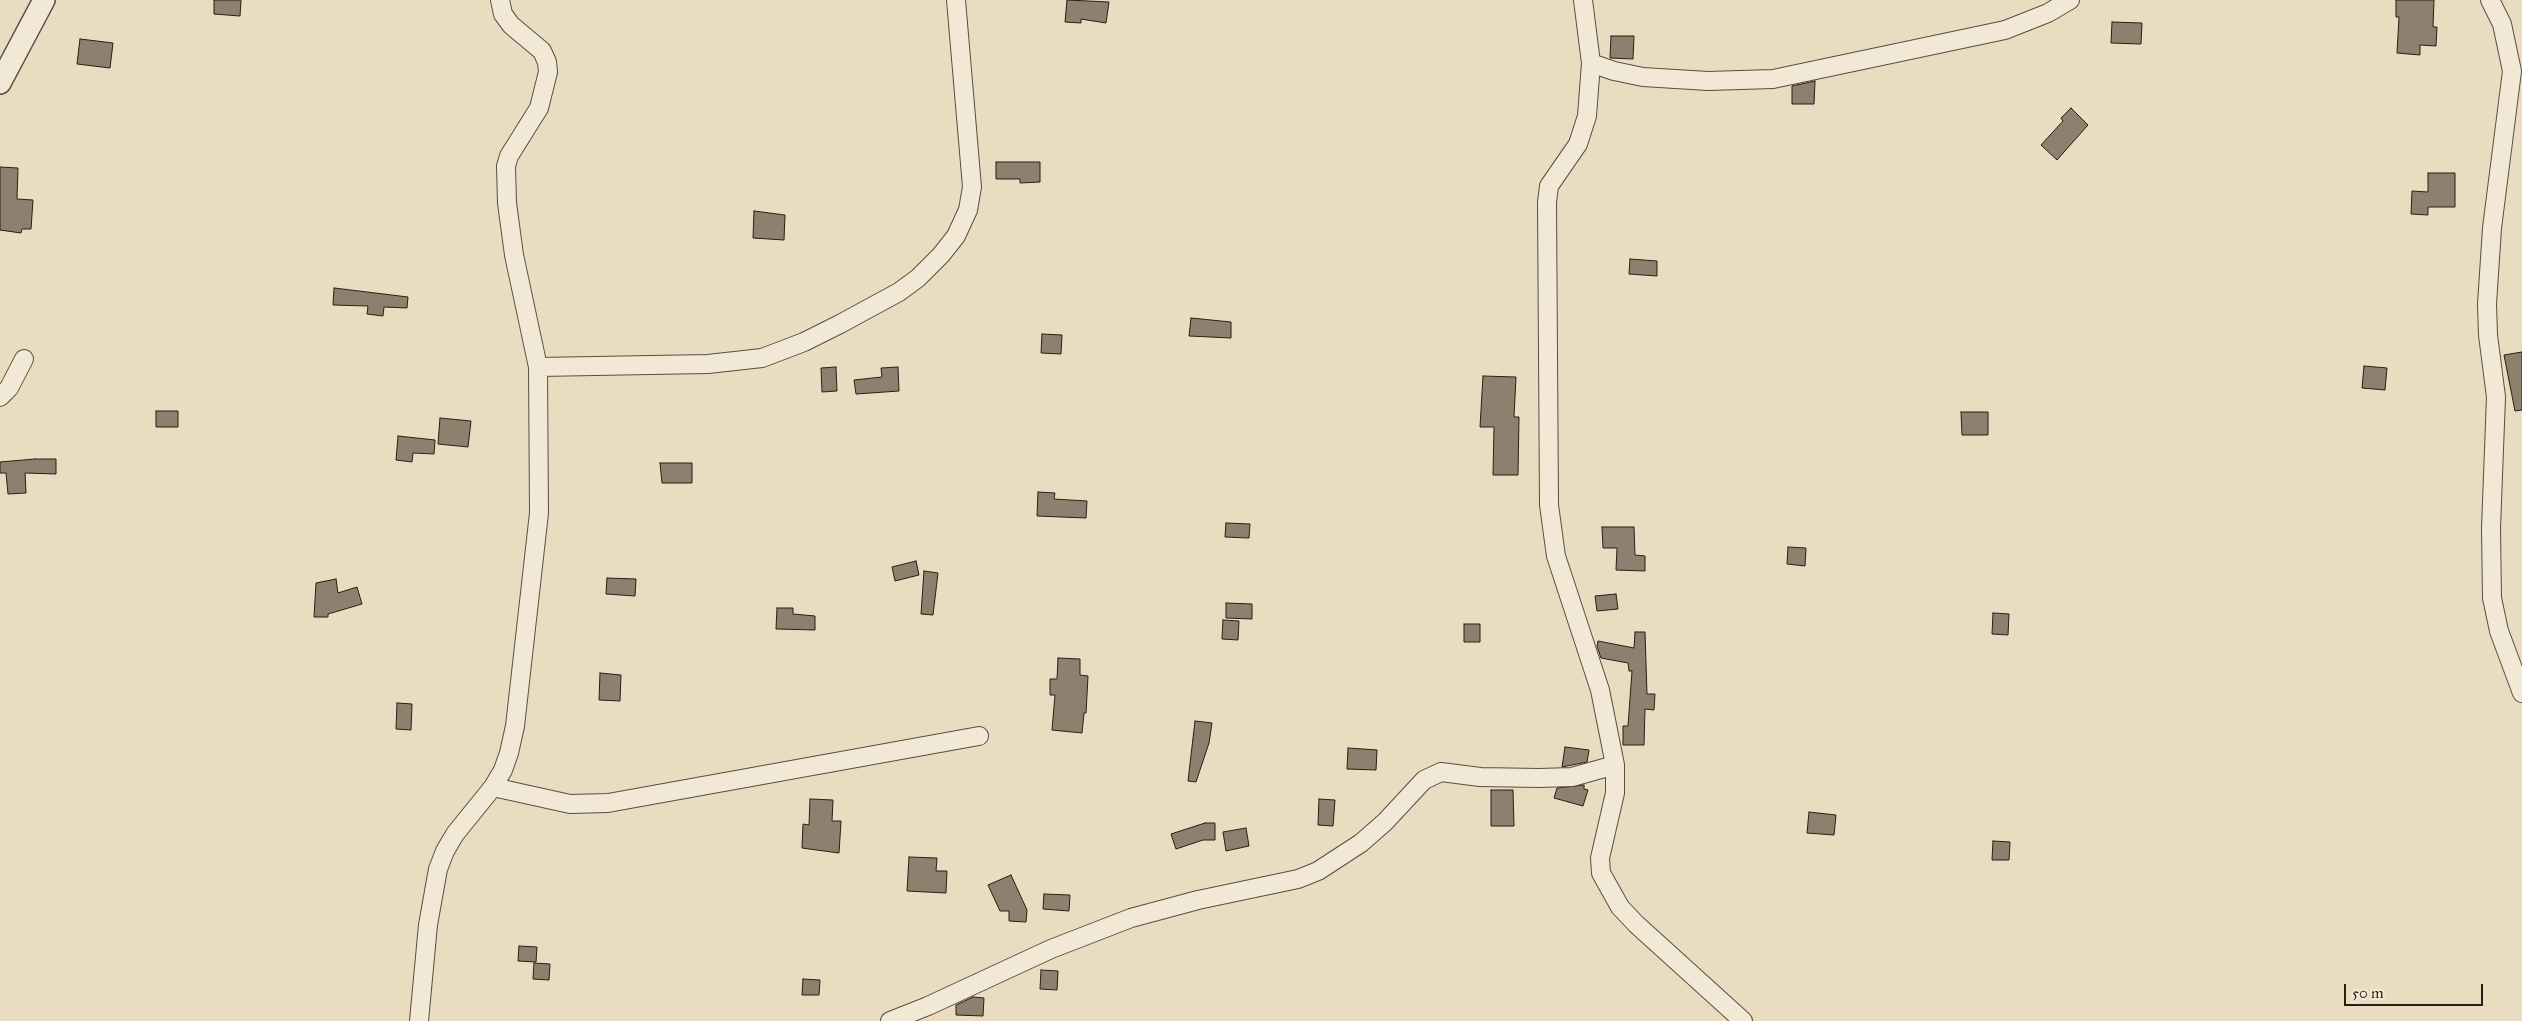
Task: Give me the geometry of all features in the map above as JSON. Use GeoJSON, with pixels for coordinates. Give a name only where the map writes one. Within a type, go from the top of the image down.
{"type":"FeatureCollection","features":[{"type":"Feature","properties":{"kind":"street"},"geometry":{"type":"LineString","coordinates":[[0,84],[44,0]]}},
{"type":"Feature","properties":{"kind":"street"},"geometry":{"type":"LineString","coordinates":[[419,1021],[428,925],[438,869],[445,851],[455,834],[493,787],[503,770],[514,726],[540,513],[538,367],[514,255],[507,203],[506,166],[509,156],[539,108],[548,72],[542,51],[512,25],[503,14],[500,0]]}},
{"type":"Feature","properties":{"kind":"street"},"geometry":{"type":"LineString","coordinates":[[538,367],[708,364],[762,358],[804,342],[840,324],[900,292],[918,278],[941,255],[956,236],[968,210],[972,187],[956,0]]}},
{"type":"Feature","properties":{"kind":"street"},"geometry":{"type":"LineString","coordinates":[[1583,0],[1590,63],[1590,93],[1584,127],[1578,144],[1549,186],[1547,202],[1549,505],[1556,556],[1600,690],[1615,765],[1615,793],[1600,858],[1601,873],[1620,907],[1654,943],[1743,1021]]}},
{"type":"Feature","properties":{"kind":"street"},"geometry":{"type":"LineString","coordinates":[[1590,63],[1627,74],[1675,80],[1740,82],[1773,79],[2005,30],[2048,13],[2070,0]]}},
{"type":"Feature","properties":{"kind":"street"},"geometry":{"type":"LineString","coordinates":[[2490,0],[2502,24],[2512,71],[2492,228],[2487,297],[2488,335],[2496,397],[2491,528],[2492,598],[2498,631],[2522,694]]}},
{"type":"Feature","properties":{"kind":"street"},"geometry":{"type":"LineString","coordinates":[[0,397],[9,388],[24,359]]}},
{"type":"Feature","properties":{"kind":"street"},"geometry":{"type":"LineString","coordinates":[[493,787],[570,804],[608,803],[979,736]]}},
{"type":"Feature","properties":{"kind":"street"},"geometry":{"type":"LineString","coordinates":[[890,1021],[928,1006],[1051,950],[1131,918],[1198,900],[1298,879],[1318,871],[1361,843],[1424,780],[1441,772],[1480,777],[1572,777],[1615,765]]}},
{"type":"Feature","properties":{"kind":"building"},"geometry":{"type":"Polygon","coordinates":[[[214,0],[241,0],[240,16],[214,14],[214,0]]]}},
{"type":"Feature","properties":{"kind":"building"},"geometry":{"type":"Polygon","coordinates":[[[1067,0],[1109,2],[1106,23],[1081,19],[1081,23],[1065,22],[1067,0]]]}},
{"type":"Feature","properties":{"kind":"building"},"geometry":{"type":"Polygon","coordinates":[[[2396,0],[2434,0],[2433,27],[2437,27],[2436,46],[2420,45],[2420,55],[2397,53],[2399,17],[2396,17],[2396,0]]]}},
{"type":"Feature","properties":{"kind":"building"},"geometry":{"type":"Polygon","coordinates":[[[2112,22],[2142,23],[2141,44],[2111,43],[2112,22]]]}},
{"type":"Feature","properties":{"kind":"building"},"geometry":{"type":"Polygon","coordinates":[[[1611,36],[1634,36],[1633,59],[1610,58],[1611,36]]]}},
{"type":"Feature","properties":{"kind":"building"},"geometry":{"type":"Polygon","coordinates":[[[80,39],[113,43],[110,68],[77,64],[80,39]]]}},
{"type":"Feature","properties":{"kind":"building"},"geometry":{"type":"Polygon","coordinates":[[[1815,81],[1814,104],[1792,104],[1792,86],[1815,81]]]}},
{"type":"Feature","properties":{"kind":"building"},"geometry":{"type":"Polygon","coordinates":[[[2071,108],[2088,125],[2057,160],[2041,145],[2063,121],[2061,118],[2071,108]]]}},
{"type":"Feature","properties":{"kind":"building"},"geometry":{"type":"Polygon","coordinates":[[[996,162],[1040,162],[1040,182],[1020,183],[1020,179],[996,179],[996,162]]]}},
{"type":"Feature","properties":{"kind":"building"},"geometry":{"type":"Polygon","coordinates":[[[0,167],[18,168],[17,199],[33,200],[31,229],[22,229],[21,233],[0,230],[0,167]]]}},
{"type":"Feature","properties":{"kind":"building"},"geometry":{"type":"Polygon","coordinates":[[[2428,173],[2455,173],[2455,207],[2428,207],[2428,215],[2411,214],[2412,191],[2428,192],[2428,173]]]}},
{"type":"Feature","properties":{"kind":"building"},"geometry":{"type":"Polygon","coordinates":[[[754,211],[785,215],[784,240],[753,238],[754,211]]]}},
{"type":"Feature","properties":{"kind":"building"},"geometry":{"type":"Polygon","coordinates":[[[1630,259],[1657,261],[1657,276],[1629,274],[1630,259]]]}},
{"type":"Feature","properties":{"kind":"building"},"geometry":{"type":"Polygon","coordinates":[[[334,288],[408,297],[407,308],[384,307],[383,316],[367,314],[368,306],[333,305],[334,288]]]}},
{"type":"Feature","properties":{"kind":"building"},"geometry":{"type":"Polygon","coordinates":[[[1191,318],[1231,322],[1231,338],[1189,336],[1191,318]]]}},
{"type":"Feature","properties":{"kind":"building"},"geometry":{"type":"Polygon","coordinates":[[[1042,334],[1062,335],[1061,354],[1041,353],[1042,334]]]}},
{"type":"Feature","properties":{"kind":"building"},"geometry":{"type":"Polygon","coordinates":[[[2522,352],[2522,410],[2515,411],[2504,355],[2522,352]]]}},
{"type":"Feature","properties":{"kind":"building"},"geometry":{"type":"Polygon","coordinates":[[[2364,366],[2387,368],[2385,390],[2362,388],[2364,366]]]}},
{"type":"Feature","properties":{"kind":"building"},"geometry":{"type":"Polygon","coordinates":[[[836,367],[837,391],[822,392],[821,368],[836,367]]]}},
{"type":"Feature","properties":{"kind":"building"},"geometry":{"type":"Polygon","coordinates":[[[898,367],[899,391],[856,394],[854,380],[882,377],[881,368],[898,367]]]}},
{"type":"Feature","properties":{"kind":"building"},"geometry":{"type":"Polygon","coordinates":[[[1483,376],[1516,377],[1514,417],[1519,417],[1518,475],[1493,475],[1494,427],[1480,427],[1483,376]]]}},
{"type":"Feature","properties":{"kind":"building"},"geometry":{"type":"Polygon","coordinates":[[[156,411],[178,411],[178,427],[156,427],[156,411]]]}},
{"type":"Feature","properties":{"kind":"building"},"geometry":{"type":"Polygon","coordinates":[[[1961,412],[1988,412],[1988,435],[1962,435],[1961,412]]]}},
{"type":"Feature","properties":{"kind":"building"},"geometry":{"type":"Polygon","coordinates":[[[440,418],[471,421],[468,447],[438,444],[440,418]]]}},
{"type":"Feature","properties":{"kind":"building"},"geometry":{"type":"Polygon","coordinates":[[[398,436],[435,440],[434,454],[413,453],[412,462],[396,460],[398,436]]]}},
{"type":"Feature","properties":{"kind":"building"},"geometry":{"type":"Polygon","coordinates":[[[56,459],[56,474],[25,473],[26,493],[8,494],[6,473],[0,473],[0,462],[56,459]]]}},
{"type":"Feature","properties":{"kind":"building"},"geometry":{"type":"Polygon","coordinates":[[[660,463],[692,463],[692,483],[662,483],[660,463]]]}},
{"type":"Feature","properties":{"kind":"building"},"geometry":{"type":"Polygon","coordinates":[[[1038,492],[1055,493],[1054,499],[1087,501],[1086,518],[1037,516],[1038,492]]]}},
{"type":"Feature","properties":{"kind":"building"},"geometry":{"type":"Polygon","coordinates":[[[1226,523],[1250,524],[1249,538],[1225,537],[1226,523]]]}},
{"type":"Feature","properties":{"kind":"building"},"geometry":{"type":"Polygon","coordinates":[[[1602,527],[1634,527],[1635,555],[1645,556],[1645,571],[1616,570],[1617,548],[1603,548],[1602,527]]]}},
{"type":"Feature","properties":{"kind":"building"},"geometry":{"type":"Polygon","coordinates":[[[1788,547],[1806,548],[1805,566],[1787,564],[1788,547]]]}},
{"type":"Feature","properties":{"kind":"building"},"geometry":{"type":"Polygon","coordinates":[[[916,561],[919,575],[895,581],[892,567],[916,561]]]}},
{"type":"Feature","properties":{"kind":"building"},"geometry":{"type":"Polygon","coordinates":[[[924,571],[938,573],[933,615],[921,614],[924,571]]]}},
{"type":"Feature","properties":{"kind":"building"},"geometry":{"type":"Polygon","coordinates":[[[607,578],[636,579],[635,596],[606,594],[607,578]]]}},
{"type":"Feature","properties":{"kind":"building"},"geometry":{"type":"Polygon","coordinates":[[[336,579],[338,593],[357,587],[362,604],[328,614],[328,617],[314,617],[316,583],[336,579]]]}},
{"type":"Feature","properties":{"kind":"building"},"geometry":{"type":"Polygon","coordinates":[[[1616,594],[1618,609],[1597,611],[1595,596],[1616,594]]]}},
{"type":"Feature","properties":{"kind":"building"},"geometry":{"type":"Polygon","coordinates":[[[1226,603],[1252,604],[1252,619],[1226,618],[1226,603]]]}},
{"type":"Feature","properties":{"kind":"building"},"geometry":{"type":"Polygon","coordinates":[[[777,608],[793,608],[793,614],[815,616],[815,630],[776,629],[777,608]]]}},
{"type":"Feature","properties":{"kind":"building"},"geometry":{"type":"Polygon","coordinates":[[[1993,613],[2009,614],[2008,635],[1992,634],[1993,613]]]}},
{"type":"Feature","properties":{"kind":"building"},"geometry":{"type":"Polygon","coordinates":[[[1223,620],[1239,621],[1238,640],[1222,639],[1223,620]]]}},
{"type":"Feature","properties":{"kind":"building"},"geometry":{"type":"Polygon","coordinates":[[[1464,624],[1480,624],[1480,642],[1464,642],[1464,624]]]}},
{"type":"Feature","properties":{"kind":"building"},"geometry":{"type":"Polygon","coordinates":[[[1635,632],[1645,632],[1647,694],[1655,694],[1654,710],[1645,709],[1644,745],[1623,745],[1623,726],[1628,726],[1632,671],[1629,671],[1628,663],[1601,658],[1597,646],[1598,641],[1634,648],[1635,632]]]}},
{"type":"Feature","properties":{"kind":"building"},"geometry":{"type":"Polygon","coordinates":[[[1058,658],[1080,659],[1080,675],[1088,676],[1086,713],[1084,713],[1082,733],[1052,730],[1055,695],[1050,695],[1050,679],[1057,679],[1058,658]]]}},
{"type":"Feature","properties":{"kind":"building"},"geometry":{"type":"Polygon","coordinates":[[[600,673],[621,675],[620,701],[599,700],[600,673]]]}},
{"type":"Feature","properties":{"kind":"building"},"geometry":{"type":"Polygon","coordinates":[[[397,703],[412,704],[411,730],[396,729],[397,703]]]}},
{"type":"Feature","properties":{"kind":"building"},"geometry":{"type":"Polygon","coordinates":[[[1195,721],[1212,723],[1209,743],[1196,782],[1188,781],[1195,721]]]}},
{"type":"Feature","properties":{"kind":"building"},"geometry":{"type":"Polygon","coordinates":[[[1565,747],[1589,750],[1587,762],[1562,767],[1565,747]]]}},
{"type":"Feature","properties":{"kind":"building"},"geometry":{"type":"Polygon","coordinates":[[[1348,748],[1377,750],[1376,770],[1347,769],[1348,748]]]}},
{"type":"Feature","properties":{"kind":"building"},"geometry":{"type":"Polygon","coordinates":[[[1584,785],[1584,789],[1588,790],[1583,806],[1554,798],[1557,788],[1584,785]]]}},
{"type":"Feature","properties":{"kind":"building"},"geometry":{"type":"Polygon","coordinates":[[[1491,790],[1513,790],[1514,826],[1491,826],[1491,790]]]}},
{"type":"Feature","properties":{"kind":"building"},"geometry":{"type":"Polygon","coordinates":[[[810,799],[833,800],[832,821],[841,821],[839,853],[802,848],[803,824],[809,825],[810,799]]]}},
{"type":"Feature","properties":{"kind":"building"},"geometry":{"type":"Polygon","coordinates":[[[1319,799],[1335,800],[1333,826],[1318,825],[1319,799]]]}},
{"type":"Feature","properties":{"kind":"building"},"geometry":{"type":"Polygon","coordinates":[[[1809,812],[1836,815],[1834,835],[1807,833],[1809,812]]]}},
{"type":"Feature","properties":{"kind":"building"},"geometry":{"type":"Polygon","coordinates":[[[1205,823],[1215,823],[1215,840],[1203,840],[1176,849],[1171,834],[1205,823]]]}},
{"type":"Feature","properties":{"kind":"building"},"geometry":{"type":"Polygon","coordinates":[[[1246,828],[1249,846],[1226,851],[1223,832],[1246,828]]]}},
{"type":"Feature","properties":{"kind":"building"},"geometry":{"type":"Polygon","coordinates":[[[1993,841],[2010,842],[2009,860],[1992,860],[1993,841]]]}},
{"type":"Feature","properties":{"kind":"building"},"geometry":{"type":"Polygon","coordinates":[[[909,857],[937,858],[936,871],[947,871],[946,893],[907,891],[909,857]]]}},
{"type":"Feature","properties":{"kind":"building"},"geometry":{"type":"Polygon","coordinates":[[[1011,875],[1027,910],[1026,922],[1009,921],[1009,911],[1000,911],[988,885],[1011,875]]]}},
{"type":"Feature","properties":{"kind":"building"},"geometry":{"type":"Polygon","coordinates":[[[1044,894],[1070,895],[1069,911],[1043,909],[1044,894]]]}},
{"type":"Feature","properties":{"kind":"building"},"geometry":{"type":"Polygon","coordinates":[[[519,946],[537,947],[536,962],[518,961],[519,946]]]}},
{"type":"Feature","properties":{"kind":"building"},"geometry":{"type":"Polygon","coordinates":[[[534,963],[550,964],[549,980],[533,979],[534,963]]]}},
{"type":"Feature","properties":{"kind":"building"},"geometry":{"type":"Polygon","coordinates":[[[1041,970],[1058,971],[1057,990],[1040,989],[1041,970]]]}},
{"type":"Feature","properties":{"kind":"building"},"geometry":{"type":"Polygon","coordinates":[[[803,979],[820,980],[819,995],[802,995],[803,979]]]}},
{"type":"Feature","properties":{"kind":"building"},"geometry":{"type":"Polygon","coordinates":[[[973,997],[984,998],[983,1016],[956,1015],[956,1005],[973,997]]]}}]}
